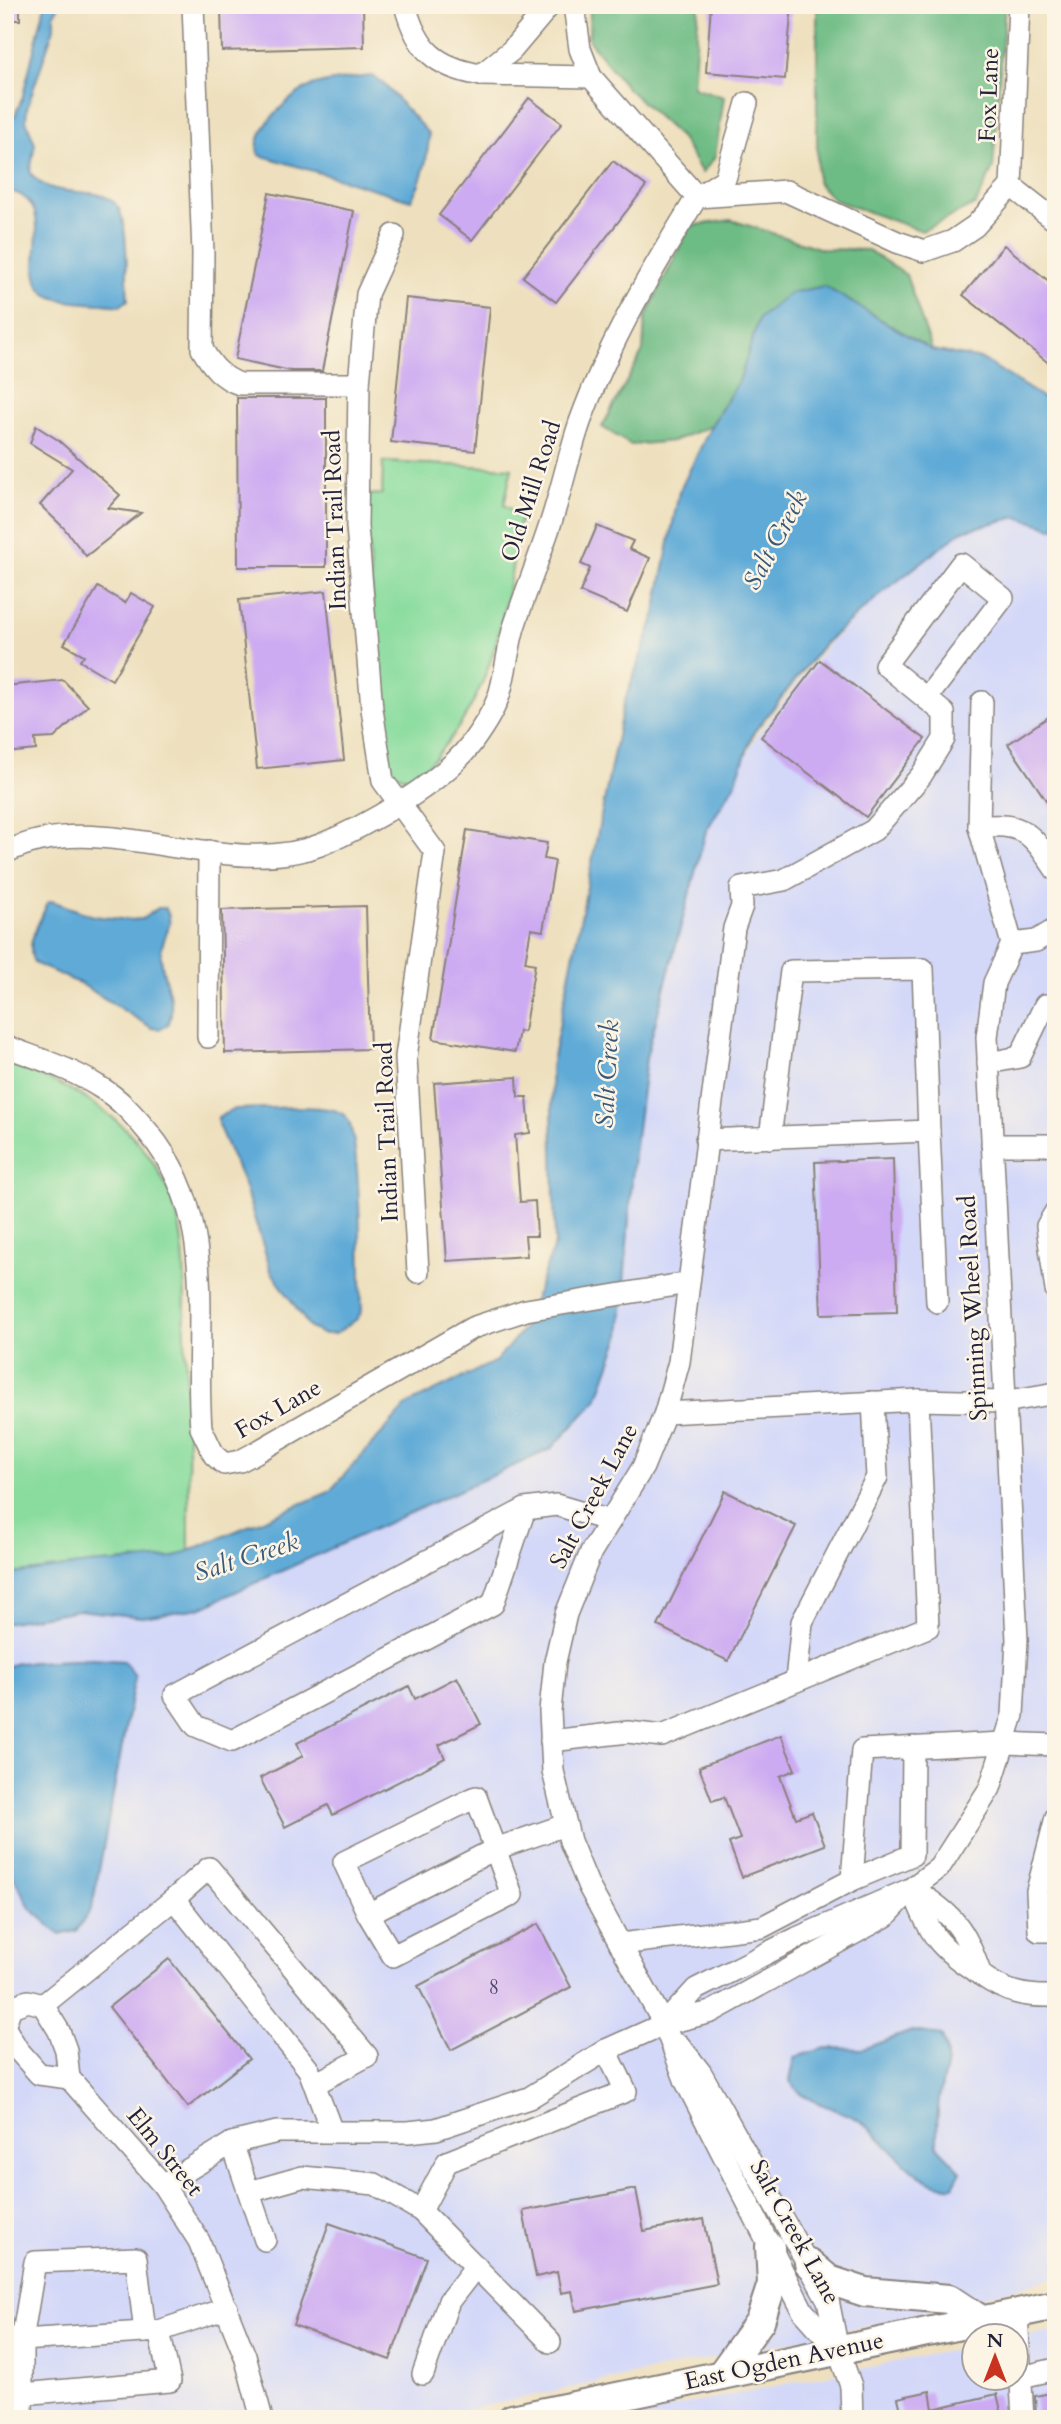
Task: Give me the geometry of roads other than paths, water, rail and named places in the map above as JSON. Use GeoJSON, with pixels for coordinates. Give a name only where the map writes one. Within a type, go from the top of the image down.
{"type":"FeatureCollection","features":[{"type":"Feature","properties":{"kind":"main road"},"geometry":{"type":"LineString","coordinates":[[721,2375],[760,2321],[772,2284],[770,2247]]}},
{"type":"Feature","properties":{"kind":"main road"},"geometry":{"type":"LineString","coordinates":[[809,2263],[829,2280],[866,2292],[949,2299],[981,2320]]}},
{"type":"Feature","properties":{"kind":"main road","name":"East Ogden Avenue"},"geometry":{"type":"LineString","coordinates":[[512,2419],[1056,2305]]}},
{"type":"Feature","properties":{"kind":"street"},"geometry":{"type":"LineString","coordinates":[[193,5],[203,253],[202,349],[210,363],[227,380],[240,384],[359,384]]}},
{"type":"Feature","properties":{"kind":"street"},"geometry":{"type":"LineString","coordinates":[[405,5],[411,29],[427,52],[453,70],[481,75],[591,77]]}},
{"type":"Feature","properties":{"kind":"street"},"geometry":{"type":"LineString","coordinates":[[481,75],[512,50],[550,5]]}},
{"type":"Feature","properties":{"kind":"street"},"geometry":{"type":"LineString","coordinates":[[574,5],[580,49],[591,77],[697,197]]}},
{"type":"Feature","properties":{"kind":"street","name":"Fox Lane"},"geometry":{"type":"LineString","coordinates":[[1011,186],[1019,5]]}},
{"type":"Feature","properties":{"kind":"street"},"geometry":{"type":"LineString","coordinates":[[697,197],[724,179],[747,103]]}},
{"type":"Feature","properties":{"kind":"street"},"geometry":{"type":"LineString","coordinates":[[697,197],[786,191],[897,242],[925,251],[953,240],[975,226],[1011,186],[1056,221]]}},
{"type":"Feature","properties":{"kind":"street","name":"Old Mill Road"},"geometry":{"type":"LineString","coordinates":[[5,853],[15,839],[90,839],[251,855],[299,853],[336,838],[400,802],[454,764],[481,729],[500,695],[513,630],[550,526],[580,422],[610,351],[638,295],[697,197]]}},
{"type":"Feature","properties":{"kind":"street","name":"Indian Trail Road"},"geometry":{"type":"LineString","coordinates":[[394,235],[367,294],[359,384],[357,526],[372,709],[383,781],[435,852],[406,1057],[418,1272]]}},
{"type":"Feature","properties":{"kind":"street"},"geometry":{"type":"LineString","coordinates":[[961,564],[1003,598],[926,699],[885,665],[961,564]]}},
{"type":"Feature","properties":{"kind":"street","name":"Salt Creek Lane"},"geometry":{"type":"LineString","coordinates":[[838,2350],[803,2311],[686,2082],[664,2024],[589,1887],[565,1825],[553,1771],[551,1741],[555,1662],[566,1614],[592,1552],[643,1467],[665,1413],[678,1362],[734,928],[742,906],[741,888],[784,880],[874,830],[921,776],[944,739],[944,713],[926,699]]}},
{"type":"Feature","properties":{"kind":"street"},"geometry":{"type":"LineString","coordinates":[[982,702],[979,827],[1012,944],[1036,942],[1056,929]]}},
{"type":"Feature","properties":{"kind":"street"},"geometry":{"type":"LineString","coordinates":[[979,827],[1003,824],[1025,830],[1056,870]]}},
{"type":"Feature","properties":{"kind":"street"},"geometry":{"type":"LineString","coordinates":[[208,1037],[209,851]]}},
{"type":"Feature","properties":{"kind":"street","name":"Spinning Wheel Road"},"geometry":{"type":"LineString","coordinates":[[163,2185],[232,2143],[277,2132],[408,2132],[436,2129],[529,2098],[607,2050],[664,2024],[696,1989],[829,1923],[912,1888],[939,1868],[990,1788],[1013,1715],[1017,1640],[987,1037],[994,984],[1012,944]]}},
{"type":"Feature","properties":{"kind":"street"},"geometry":{"type":"LineString","coordinates":[[770,1138],[791,971],[923,969],[937,1302]]}},
{"type":"Feature","properties":{"kind":"street"},"geometry":{"type":"LineString","coordinates":[[988,1063],[1020,1057],[1045,1005]]}},
{"type":"Feature","properties":{"kind":"street","name":"Fox Lane"},"geometry":{"type":"LineString","coordinates":[[5,1046],[98,1086],[126,1105],[173,1166],[184,1188],[197,1232],[201,1428],[209,1450],[224,1464],[240,1461],[255,1453],[472,1328],[526,1310],[688,1283]]}},
{"type":"Feature","properties":{"kind":"street"},"geometry":{"type":"LineString","coordinates":[[706,1140],[929,1130]]}},
{"type":"Feature","properties":{"kind":"street"},"geometry":{"type":"LineString","coordinates":[[992,1145],[1056,1145]]}},
{"type":"Feature","properties":{"kind":"street"},"geometry":{"type":"LineString","coordinates":[[1056,1211],[1047,1226],[1056,1290]]}},
{"type":"Feature","properties":{"kind":"street"},"geometry":{"type":"LineString","coordinates":[[665,1413],[918,1400],[1004,1402],[1056,1393]]}},
{"type":"Feature","properties":{"kind":"street"},"geometry":{"type":"LineString","coordinates":[[551,1741],[628,1732],[662,1736],[928,1627],[918,1400]]}},
{"type":"Feature","properties":{"kind":"street"},"geometry":{"type":"LineString","coordinates":[[796,1681],[802,1622],[877,1477],[873,1402]]}},
{"type":"Feature","properties":{"kind":"street"},"geometry":{"type":"LineString","coordinates":[[525,1509],[493,1605],[232,1741],[196,1726],[175,1695],[525,1509],[556,1505],[610,1521]]}},
{"type":"Feature","properties":{"kind":"street"},"geometry":{"type":"LineString","coordinates":[[852,1880],[862,1750],[1004,1743],[1056,1745]]}},
{"type":"Feature","properties":{"kind":"street"},"geometry":{"type":"LineString","coordinates":[[620,1944],[762,1927],[852,1880],[912,1855],[913,1747]]}},
{"type":"Feature","properties":{"kind":"street"},"geometry":{"type":"LineString","coordinates":[[476,1797],[512,1895],[393,1956],[368,1914],[344,1863],[476,1797]]}},
{"type":"Feature","properties":{"kind":"street"},"geometry":{"type":"LineString","coordinates":[[1056,1817],[1037,1891],[1039,1931],[1056,1931]]}},
{"type":"Feature","properties":{"kind":"street"},"geometry":{"type":"LineString","coordinates":[[368,1914],[495,1849],[565,1825]]}},
{"type":"Feature","properties":{"kind":"street"},"geometry":{"type":"LineString","coordinates":[[43,2005],[209,1868],[367,2056],[315,2084]]}},
{"type":"Feature","properties":{"kind":"street"},"geometry":{"type":"LineString","coordinates":[[912,1888],[925,1921],[944,1951],[1002,1990],[1028,1997],[1056,1996]]}},
{"type":"Feature","properties":{"kind":"street"},"geometry":{"type":"LineString","coordinates":[[174,1899],[309,2070],[332,2132]]}},
{"type":"Feature","properties":{"kind":"street"},"geometry":{"type":"LineString","coordinates":[[28,2001],[43,2005],[59,2031],[66,2050],[69,2078],[39,2074],[18,2050],[7,2016],[28,2001]]}},
{"type":"Feature","properties":{"kind":"street","name":"Salt Creek Lane"},"geometry":{"type":"LineString","coordinates":[[664,2024],[701,2073],[809,2263],[828,2300],[838,2350]]}},
{"type":"Feature","properties":{"kind":"street"},"geometry":{"type":"LineString","coordinates":[[421,2211],[447,2162],[626,2091],[607,2050]]}},
{"type":"Feature","properties":{"kind":"street","name":"Elm Street"},"geometry":{"type":"LineString","coordinates":[[69,2078],[163,2185],[199,2241],[245,2356],[262,2419]]}},
{"type":"Feature","properties":{"kind":"street"},"geometry":{"type":"LineString","coordinates":[[436,2129],[447,2162]]}},
{"type":"Feature","properties":{"kind":"street"},"geometry":{"type":"LineString","coordinates":[[232,2143],[265,2240]]}},
{"type":"Feature","properties":{"kind":"street"},"geometry":{"type":"LineString","coordinates":[[249,2192],[302,2177],[375,2184],[421,2211],[550,2342]]}},
{"type":"Feature","properties":{"kind":"street"},"geometry":{"type":"LineString","coordinates":[[22,2394],[170,2381],[152,2331],[136,2258],[35,2262],[13,2338],[22,2394],[22,2419]]}},
{"type":"Feature","properties":{"kind":"street"},"geometry":{"type":"LineString","coordinates":[[424,2374],[449,2301],[476,2266]]}},
{"type":"Feature","properties":{"kind":"street"},"geometry":{"type":"LineString","coordinates":[[13,2338],[152,2331],[227,2308]]}},
{"type":"Feature","properties":{"kind":"street"},"geometry":{"type":"LineString","coordinates":[[1017,2313],[1017,2322]]}},
{"type":"Feature","properties":{"kind":"street"},"geometry":{"type":"LineString","coordinates":[[838,2350],[851,2386],[852,2419]]}},
{"type":"Feature","properties":{"kind":"street"},"geometry":{"type":"LineString","coordinates":[[1030,2375],[1056,2369]]}},
{"type":"Feature","properties":{"kind":"street"},"geometry":{"type":"LineString","coordinates":[[1021,2392],[1023,2419]]}},
{"type":"Feature","properties":{"kind":"water"},"geometry":{"type":"Polygon","coordinates":[[[45,5],[60,5],[54,14],[54,28],[27,108],[26,120],[35,144],[30,172],[39,182],[50,188],[100,195],[110,199],[118,207],[124,227],[128,300],[120,306],[58,299],[39,287],[35,273],[37,223],[33,208],[23,197],[5,190],[5,126],[14,117],[22,99],[45,5]]]}},
{"type":"Feature","properties":{"kind":"water"},"geometry":{"type":"Polygon","coordinates":[[[372,76],[383,83],[429,134],[424,168],[411,200],[259,155],[257,146],[260,136],[274,115],[294,96],[319,84],[372,76]]]}},
{"type":"Feature","properties":{"kind":"water","name":"Salt Creek"},"geometry":{"type":"Polygon","coordinates":[[[824,286],[932,350],[982,359],[1056,406],[1056,529],[1017,517],[962,531],[882,593],[825,643],[754,732],[735,783],[706,831],[646,1058],[634,1153],[620,1336],[597,1400],[551,1449],[200,1608],[142,1617],[78,1610],[5,1623],[5,1575],[88,1564],[172,1558],[329,1492],[408,1404],[496,1361],[524,1328],[555,1243],[551,1067],[623,706],[654,618],[679,492],[711,426],[740,379],[759,318],[790,293],[824,286]]]}},
{"type":"Feature","properties":{"kind":"water"},"geometry":{"type":"Polygon","coordinates":[[[52,901],[93,916],[129,920],[142,919],[158,908],[165,908],[169,924],[162,945],[161,960],[171,1006],[168,1024],[159,1029],[152,1028],[81,984],[34,963],[31,947],[34,932],[47,903],[52,901]]]}},
{"type":"Feature","properties":{"kind":"water"},"geometry":{"type":"Polygon","coordinates":[[[304,1107],[332,1110],[346,1117],[355,1150],[362,1311],[357,1319],[335,1334],[322,1334],[310,1328],[271,1271],[243,1182],[218,1125],[218,1117],[235,1109],[304,1107]]]}},
{"type":"Feature","properties":{"kind":"water"},"geometry":{"type":"Polygon","coordinates":[[[92,1659],[124,1661],[135,1676],[92,1908],[76,1931],[60,1935],[30,1908],[5,1860],[5,1668],[16,1663],[92,1659]]]}},
{"type":"Feature","properties":{"kind":"water"},"geometry":{"type":"Polygon","coordinates":[[[912,2031],[941,2035],[945,2044],[947,2060],[939,2100],[937,2146],[961,2171],[953,2186],[928,2181],[905,2164],[863,2123],[805,2096],[790,2081],[795,2057],[826,2048],[863,2049],[912,2031]]]}}]}
